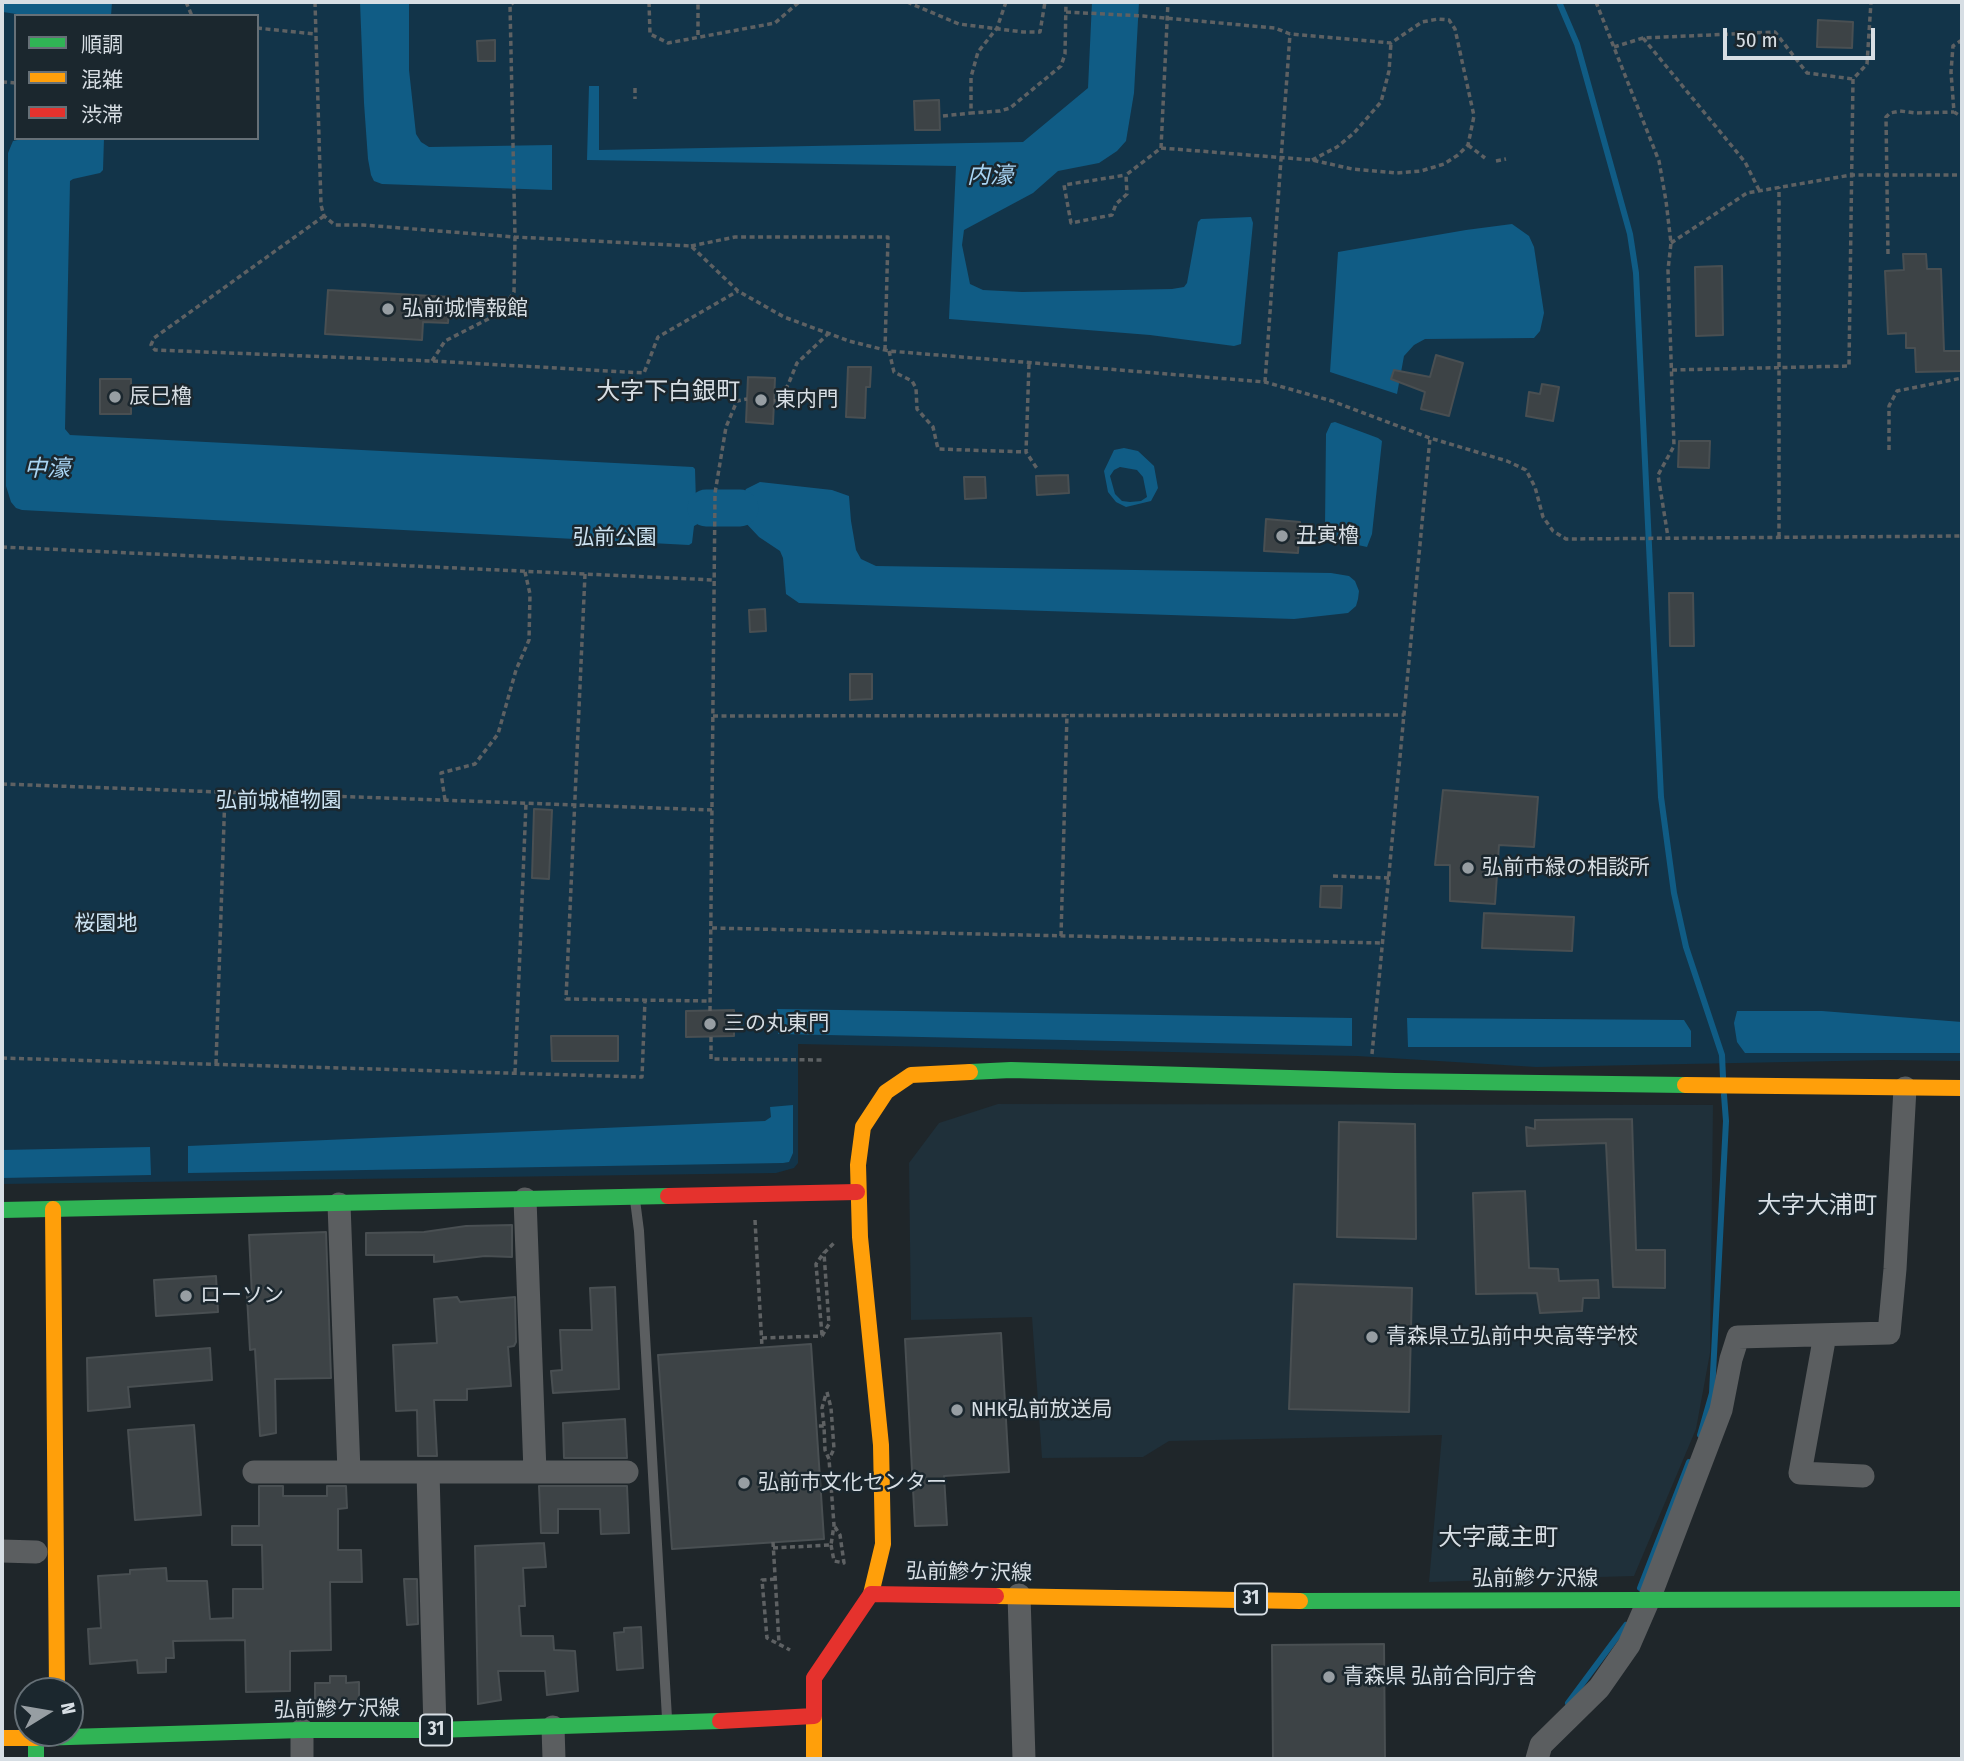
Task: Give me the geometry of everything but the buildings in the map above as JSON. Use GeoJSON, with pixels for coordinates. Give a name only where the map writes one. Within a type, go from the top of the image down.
{"type":"FeatureCollection","features":[{"type":"Feature","properties":{"kind":"street"},"geometry":{"type":"LineString","coordinates":[[814,1759],[814,1678],[871,1594],[883,1544],[881,1445],[857,1192],[863,1127],[886,1092],[911,1075],[1011,1070],[1715,1087],[1962,1088]]}},
{"type":"Feature","properties":{"kind":"street"},"geometry":{"type":"LineString","coordinates":[[1537,1759],[1541,1745],[1599,1688],[1629,1645],[1641,1599],[1721,1410],[1738,1337],[1889,1333],[1905,1088]]}},
{"type":"Feature","properties":{"kind":"street"},"geometry":{"type":"LineString","coordinates":[[2,1210],[857,1192]]}},
{"type":"Feature","properties":{"kind":"street"},"geometry":{"type":"LineString","coordinates":[[525,1199],[535,1472]]}},
{"type":"Feature","properties":{"kind":"street"},"geometry":{"type":"LineString","coordinates":[[339,1204],[349,1472]]}},
{"type":"Feature","properties":{"kind":"street"},"geometry":{"type":"LineString","coordinates":[[37,1235],[45,1209]]}},
{"type":"Feature","properties":{"kind":"street"},"geometry":{"type":"LineString","coordinates":[[45,1209],[57,1677]]}},
{"type":"Feature","properties":{"kind":"street"},"geometry":{"type":"LineString","coordinates":[[1825,1335],[1800,1473],[1863,1476]]}},
{"type":"Feature","properties":{"kind":"street"},"geometry":{"type":"LineString","coordinates":[[254,1472],[627,1472]]}},
{"type":"Feature","properties":{"kind":"street"},"geometry":{"type":"LineString","coordinates":[[428,1472],[435,1730]]}},
{"type":"Feature","properties":{"kind":"street"},"geometry":{"type":"LineString","coordinates":[[2,1551],[36,1551]]}},
{"type":"Feature","properties":{"kind":"street","name":"弘前鰺ケ沢線"},"geometry":{"type":"LineString","coordinates":[[871,1594],[1326,1601],[1962,1599]]}},
{"type":"Feature","properties":{"kind":"street"},"geometry":{"type":"LineString","coordinates":[[1019,1595],[1024,1759]]}},
{"type":"Feature","properties":{"kind":"street","name":"弘前鰺ケ沢線"},"geometry":{"type":"LineString","coordinates":[[84,1739],[302,1730],[435,1730],[668,1724],[814,1716]]}},
{"type":"Feature","properties":{"kind":"street"},"geometry":{"type":"LineString","coordinates":[[553,1727],[554,1759]]}},
{"type":"Feature","properties":{"kind":"street"},"geometry":{"type":"LineString","coordinates":[[302,1730],[302,1759]]}},
{"type":"Feature","properties":{"kind":"lane"},"geometry":{"type":"LineString","coordinates":[[634,1196],[639,1231],[668,1724]]}},
{"type":"Feature","properties":{"kind":"path"},"geometry":{"type":"LineString","coordinates":[[314,2],[320,190],[324,216],[335,225],[691,246],[735,237],[888,237],[887,350],[894,372],[912,381],[916,388],[917,409],[933,427],[938,450],[1026,452]]}},
{"type":"Feature","properties":{"kind":"path"},"geometry":{"type":"LineString","coordinates":[[649,2],[650,34],[668,43],[698,35],[775,23],[799,2]]}},
{"type":"Feature","properties":{"kind":"path"},"geometry":{"type":"LineString","coordinates":[[698,2],[698,35]]}},
{"type":"Feature","properties":{"kind":"path"},"geometry":{"type":"LineString","coordinates":[[907,2],[959,24],[1040,32],[1045,2]]}},
{"type":"Feature","properties":{"kind":"path"},"geometry":{"type":"LineString","coordinates":[[971,113],[971,77],[978,52],[997,29],[1006,2]]}},
{"type":"Feature","properties":{"kind":"path"},"geometry":{"type":"LineString","coordinates":[[943,116],[1010,108],[1056,72],[1065,54],[1066,2]]}},
{"type":"Feature","properties":{"kind":"path"},"geometry":{"type":"LineString","coordinates":[[1161,148],[1168,2]]}},
{"type":"Feature","properties":{"kind":"path"},"geometry":{"type":"LineString","coordinates":[[1596,2],[1659,161],[1666,201],[1671,243],[1668,270],[1674,446],[1658,475],[1668,537]]}},
{"type":"Feature","properties":{"kind":"path"},"geometry":{"type":"LineString","coordinates":[[1672,370],[1849,366],[1853,79],[1867,64],[1871,2]]}},
{"type":"Feature","properties":{"kind":"path"},"geometry":{"type":"LineString","coordinates":[[432,361],[445,341],[500,313],[514,292],[516,237],[510,3]]}},
{"type":"Feature","properties":{"kind":"path"},"geometry":{"type":"LineString","coordinates":[[1066,12],[1275,27],[1290,34],[1391,43],[1422,22],[1448,20],[1455,29],[1474,116],[1473,129],[1468,145],[1458,156],[1444,164],[1397,173],[1352,169],[1312,160],[1161,148],[1126,175],[1064,185],[1071,223],[1112,215],[1116,204],[1127,194],[1126,175]]}},
{"type":"Feature","properties":{"kind":"path"},"geometry":{"type":"LineString","coordinates":[[259,29],[315,34]]}},
{"type":"Feature","properties":{"kind":"path"},"geometry":{"type":"LineString","coordinates":[[1614,47],[1643,38],[1775,32],[1807,73],[1853,79]]}},
{"type":"Feature","properties":{"kind":"path"},"geometry":{"type":"LineString","coordinates":[[1265,382],[1290,34]]}},
{"type":"Feature","properties":{"kind":"path"},"geometry":{"type":"LineString","coordinates":[[1643,38],[1745,162],[1759,190]]}},
{"type":"Feature","properties":{"kind":"path"},"geometry":{"type":"LineString","coordinates":[[1954,112],[1951,54],[1953,46],[1962,40]]}},
{"type":"Feature","properties":{"kind":"path"},"geometry":{"type":"LineString","coordinates":[[1312,160],[1337,147],[1354,133],[1381,102],[1389,71],[1391,43]]}},
{"type":"Feature","properties":{"kind":"path"},"geometry":{"type":"LineString","coordinates":[[635,88],[635,99]]}},
{"type":"Feature","properties":{"kind":"path"},"geometry":{"type":"LineString","coordinates":[[1888,254],[1884,125],[1886,117],[1890,113],[1900,111],[1954,112],[1962,117]]}},
{"type":"Feature","properties":{"kind":"path"},"geometry":{"type":"LineString","coordinates":[[1468,145],[1485,158]]}},
{"type":"Feature","properties":{"kind":"path"},"geometry":{"type":"LineString","coordinates":[[1496,161],[1506,159]]}},
{"type":"Feature","properties":{"kind":"path"},"geometry":{"type":"LineString","coordinates":[[1671,243],[1714,216],[1730,202],[1759,190],[1851,175],[1962,175]]}},
{"type":"Feature","properties":{"kind":"path"},"geometry":{"type":"LineString","coordinates":[[1779,187],[1779,537]]}},
{"type":"Feature","properties":{"kind":"path"},"geometry":{"type":"LineString","coordinates":[[324,216],[154,338],[151,345],[155,350],[644,373],[658,337],[738,291]]}},
{"type":"Feature","properties":{"kind":"path"},"geometry":{"type":"LineString","coordinates":[[691,246],[738,291],[784,317],[828,334],[887,350],[1265,382],[1332,401],[1430,438],[1507,461],[1526,470],[1535,486],[1543,517],[1553,531],[1566,539],[1962,536]]}},
{"type":"Feature","properties":{"kind":"path"},"geometry":{"type":"LineString","coordinates":[[774,401],[783,393],[797,363],[828,334]]}},
{"type":"Feature","properties":{"kind":"path"},"geometry":{"type":"LineString","coordinates":[[1029,364],[1026,452],[1038,470]]}},
{"type":"Feature","properties":{"kind":"path"},"geometry":{"type":"LineString","coordinates":[[1889,450],[1889,406],[1897,391],[1962,378]]}},
{"type":"Feature","properties":{"kind":"path"},"geometry":{"type":"LineString","coordinates":[[710,1011],[715,493],[726,427],[737,401],[747,399]]}},
{"type":"Feature","properties":{"kind":"path"},"geometry":{"type":"LineString","coordinates":[[1370,1080],[1430,438]]}},
{"type":"Feature","properties":{"kind":"path"},"geometry":{"type":"LineString","coordinates":[[2,547],[714,580]]}},
{"type":"Feature","properties":{"kind":"path"},"geometry":{"type":"LineString","coordinates":[[444,800],[441,773],[475,764],[498,734],[516,670],[529,640],[530,594],[525,571]]}},
{"type":"Feature","properties":{"kind":"path"},"geometry":{"type":"LineString","coordinates":[[585,574],[566,999],[710,1001]]}},
{"type":"Feature","properties":{"kind":"path"},"geometry":{"type":"LineString","coordinates":[[1061,936],[1067,714]]}},
{"type":"Feature","properties":{"kind":"path"},"geometry":{"type":"LineString","coordinates":[[713,716],[1404,715]]}},
{"type":"Feature","properties":{"kind":"path"},"geometry":{"type":"LineString","coordinates":[[2,784],[712,810]]}},
{"type":"Feature","properties":{"kind":"path"},"geometry":{"type":"LineString","coordinates":[[216,1064],[225,792]]}},
{"type":"Feature","properties":{"kind":"path"},"geometry":{"type":"LineString","coordinates":[[515,1073],[526,803]]}},
{"type":"Feature","properties":{"kind":"path"},"geometry":{"type":"LineString","coordinates":[[1333,876],[1389,878]]}},
{"type":"Feature","properties":{"kind":"path"},"geometry":{"type":"LineString","coordinates":[[712,928],[1382,943]]}},
{"type":"Feature","properties":{"kind":"path"},"geometry":{"type":"LineString","coordinates":[[2,1058],[642,1077],[645,1000]]}},
{"type":"Feature","properties":{"kind":"path"},"geometry":{"type":"LineString","coordinates":[[711,1037],[710,1059],[824,1060]]}},
{"type":"Feature","properties":{"kind":"path"},"geometry":{"type":"LineString","coordinates":[[754,1209],[762,1348]]}},
{"type":"Feature","properties":{"kind":"path"},"geometry":{"type":"LineString","coordinates":[[822,1336],[816,1264],[837,1239]]}},
{"type":"Feature","properties":{"kind":"path"},"geometry":{"type":"LineString","coordinates":[[822,1336],[828,1324],[824,1252]]}},
{"type":"Feature","properties":{"kind":"path"},"geometry":{"type":"LineString","coordinates":[[818,1294],[826,1293]]}},
{"type":"Feature","properties":{"kind":"path"},"geometry":{"type":"LineString","coordinates":[[762,1338],[822,1336]]}},
{"type":"Feature","properties":{"kind":"path"},"geometry":{"type":"LineString","coordinates":[[829,1459],[834,1449],[827,1392],[822,1408],[834,1525],[831,1545],[834,1561],[844,1563],[840,1535],[834,1525]]}},
{"type":"Feature","properties":{"kind":"path"},"geometry":{"type":"LineString","coordinates":[[817,1426],[824,1426]]}},
{"type":"Feature","properties":{"kind":"path"},"geometry":{"type":"LineString","coordinates":[[779,1643],[773,1545],[831,1545]]}},
{"type":"Feature","properties":{"kind":"path"},"geometry":{"type":"LineString","coordinates":[[775,1579],[762,1580],[766,1638],[790,1650]]}},
{"type":"Feature","properties":{"kind":"shaded area","name":"青森県立弘前中央高等学校"},"geometry":{"type":"Polygon","coordinates":[[[998,1104],[1713,1105],[1710,1353],[1696,1429],[1634,1576],[1429,1582],[1442,1435],[1169,1441],[1143,1457],[1042,1458],[1032,1317],[911,1320],[909,1163],[939,1123],[998,1104]]]}},
{"type":"Feature","properties":{"kind":"green space","name":"弘前公園"},"geometry":{"type":"Polygon","coordinates":[[[2,2],[1962,2],[1962,1061],[1536,1067],[1357,1056],[798,1044],[798,1163],[794,1168],[776,1173],[2,1184],[2,2]]]}},
{"type":"Feature","properties":{"kind":"water"},"geometry":{"type":"Polygon","coordinates":[[[2,2],[112,2],[111,14],[3,12],[2,2]]]}},
{"type":"Feature","properties":{"kind":"water"},"geometry":{"type":"Polygon","coordinates":[[[360,2],[409,2],[409,70],[416,134],[421,142],[429,147],[552,145],[552,190],[382,184],[374,181],[368,159],[360,2]]]}},
{"type":"Feature","properties":{"kind":"water","name":"内濠"},"geometry":{"type":"Polygon","coordinates":[[[1092,2],[1139,2],[1134,93],[1126,141],[1099,163],[1058,171],[1033,193],[964,230],[962,245],[970,284],[983,290],[1022,292],[1184,287],[1198,222],[1201,219],[1251,217],[1253,223],[1241,344],[1234,346],[1150,335],[949,319],[956,166],[587,160],[589,86],[599,86],[599,150],[1023,142],[1088,88],[1092,2]]]}},
{"type":"Feature","properties":{"kind":"water","name":"中濠"},"geometry":{"type":"Polygon","coordinates":[[[104,140],[103,170],[70,181],[65,429],[70,435],[693,467],[696,502],[705,503],[706,508],[705,520],[694,526],[692,543],[689,545],[16,508],[6,486],[8,153],[13,141],[104,140]]]}},
{"type":"Feature","properties":{"kind":"water"},"geometry":{"type":"Polygon","coordinates":[[[1512,224],[1529,236],[1534,247],[1544,313],[1540,331],[1534,338],[1425,339],[1414,345],[1404,356],[1397,394],[1330,372],[1338,252],[1512,224]]]}},
{"type":"Feature","properties":{"kind":"water"},"geometry":{"type":"Polygon","coordinates":[[[1335,422],[1382,441],[1372,534],[1367,547],[1335,540],[1327,533],[1325,526],[1326,434],[1331,423],[1335,422]]]}},
{"type":"Feature","properties":{"kind":"water"},"geometry":{"type":"Polygon","coordinates":[[[1124,448],[1138,451],[1154,466],[1158,488],[1151,501],[1126,507],[1116,502],[1108,492],[1104,471],[1114,450],[1124,448]],[[1120,467],[1110,476],[1115,494],[1122,501],[1141,501],[1147,497],[1143,477],[1137,470],[1120,467]]]}},
{"type":"Feature","properties":{"kind":"water"},"geometry":{"type":"Polygon","coordinates":[[[760,482],[832,490],[849,496],[856,550],[861,559],[876,566],[1331,573],[1349,576],[1355,581],[1359,591],[1358,599],[1356,606],[1348,613],[1294,619],[799,603],[786,594],[780,551],[759,537],[743,520],[741,514],[741,499],[746,489],[760,482]]]}},
{"type":"Feature","properties":{"kind":"water"},"geometry":{"type":"Polygon","coordinates":[[[777,1009],[1352,1018],[1352,1046],[778,1034],[777,1009]]]}},
{"type":"Feature","properties":{"kind":"water"},"geometry":{"type":"Polygon","coordinates":[[[1737,1011],[1822,1011],[1962,1022],[1962,1053],[1745,1053],[1737,1042],[1734,1023],[1737,1011]]]}},
{"type":"Feature","properties":{"kind":"water"},"geometry":{"type":"Polygon","coordinates":[[[1407,1018],[1684,1020],[1691,1031],[1691,1047],[1408,1047],[1407,1018]]]}},
{"type":"Feature","properties":{"kind":"water"},"geometry":{"type":"Polygon","coordinates":[[[793,1105],[793,1153],[789,1162],[783,1163],[188,1173],[188,1146],[765,1121],[771,1117],[770,1107],[793,1105]]]}},
{"type":"Feature","properties":{"kind":"water"},"geometry":{"type":"Polygon","coordinates":[[[150,1147],[151,1175],[2,1178],[2,1150],[150,1147]]]}},
{"type":"Feature","properties":{"kind":"waterway"},"geometry":{"type":"LineString","coordinates":[[1559,2],[1577,44],[1630,234],[1636,273],[1661,797],[1674,893],[1686,947],[1722,1055],[1723,1077]]}},
{"type":"Feature","properties":{"kind":"waterway"},"geometry":{"type":"LineString","coordinates":[[706,508],[740,508]]}},
{"type":"Feature","properties":{"kind":"waterway"},"geometry":{"type":"LineString","coordinates":[[1700,1435],[1712,1393],[1726,1121],[1724,1095]]}},
{"type":"Feature","properties":{"kind":"waterway"},"geometry":{"type":"LineString","coordinates":[[1640,1588],[1689,1462]]}},
{"type":"Feature","properties":{"kind":"waterway"},"geometry":{"type":"LineString","coordinates":[[1568,1703],[1626,1625]]}},
{"type":"Feature","properties":{"kind":"traffic: fast"},"geometry":{"type":"LineString","coordinates":[[970,1072],[1011,1070],[1395,1081],[1685,1085]]}},
{"type":"Feature","properties":{"kind":"traffic: fast"},"geometry":{"type":"LineString","coordinates":[[2,1210],[668,1196]]}},
{"type":"Feature","properties":{"kind":"traffic: fast"},"geometry":{"type":"LineString","coordinates":[[1300,1601],[1962,1599]]}},
{"type":"Feature","properties":{"kind":"traffic: fast"},"geometry":{"type":"LineString","coordinates":[[36,1759],[36,1738],[720,1721]]}},
{"type":"Feature","properties":{"kind":"traffic: slow"},"geometry":{"type":"LineString","coordinates":[[871,1594],[883,1544],[881,1445],[860,1237],[858,1165],[863,1127],[886,1092],[911,1075],[970,1072]]}},
{"type":"Feature","properties":{"kind":"traffic: slow"},"geometry":{"type":"LineString","coordinates":[[1685,1085],[1962,1088]]}},
{"type":"Feature","properties":{"kind":"traffic: slow"},"geometry":{"type":"LineString","coordinates":[[53,1209],[57,1677]]}},
{"type":"Feature","properties":{"kind":"traffic: slow"},"geometry":{"type":"LineString","coordinates":[[996,1596],[1300,1601]]}},
{"type":"Feature","properties":{"kind":"traffic: slow"},"geometry":{"type":"LineString","coordinates":[[814,1716],[814,1759]]}},
{"type":"Feature","properties":{"kind":"traffic: slow"},"geometry":{"type":"LineString","coordinates":[[2,1738],[14,1738]]}},
{"type":"Feature","properties":{"kind":"traffic: jam"},"geometry":{"type":"LineString","coordinates":[[668,1196],[857,1192]]}},
{"type":"Feature","properties":{"kind":"traffic: jam"},"geometry":{"type":"LineString","coordinates":[[720,1721],[814,1716],[814,1678],[871,1594],[996,1596]]}},
{"type":"Feature","properties":{"kind":"place","name":"弘前城情報館"},"geometry":{"type":"Point","coordinates":[388,309]}},
{"type":"Feature","properties":{"kind":"place","name":"辰巳櫓"},"geometry":{"type":"Point","coordinates":[115,397]}},
{"type":"Feature","properties":{"kind":"place","name":"東内門"},"geometry":{"type":"Point","coordinates":[761,400]}},
{"type":"Feature","properties":{"kind":"place","name":"丑寅櫓"},"geometry":{"type":"Point","coordinates":[1282,536]}},
{"type":"Feature","properties":{"kind":"place","name":"弘前市緑の相談所"},"geometry":{"type":"Point","coordinates":[1468,868]}},
{"type":"Feature","properties":{"kind":"place","name":"三の丸東門"},"geometry":{"type":"Point","coordinates":[710,1024]}},
{"type":"Feature","properties":{"kind":"place","name":"ローソン"},"geometry":{"type":"Point","coordinates":[186,1296]}},
{"type":"Feature","properties":{"kind":"place","name":"青森県立弘前中央高等学校"},"geometry":{"type":"Point","coordinates":[1372,1337]}},
{"type":"Feature","properties":{"kind":"place","name":"NHK弘前放送局"},"geometry":{"type":"Point","coordinates":[957,1410]}},
{"type":"Feature","properties":{"kind":"place","name":"弘前市文化センター"},"geometry":{"type":"Point","coordinates":[744,1483]}},
{"type":"Feature","properties":{"kind":"place","name":"青森県 弘前合同庁舎"},"geometry":{"type":"Point","coordinates":[1329,1677]}},
{"type":"Feature","properties":{"kind":"district","name":"大字下白銀町"},"geometry":{"type":"Point","coordinates":[668,392]}},
{"type":"Feature","properties":{"kind":"district","name":"大字大浦町"},"geometry":{"type":"Point","coordinates":[1817,1206]}},
{"type":"Feature","properties":{"kind":"district","name":"大字蔵主町"},"geometry":{"type":"Point","coordinates":[1498,1538]}},
{"type":"Feature","properties":{"kind":"park label","name":"弘前城植物園"},"geometry":{"type":"Point","coordinates":[279,801]}},
{"type":"Feature","properties":{"kind":"park label","name":"桜園地"},"geometry":{"type":"Point","coordinates":[106,924]}}]}
